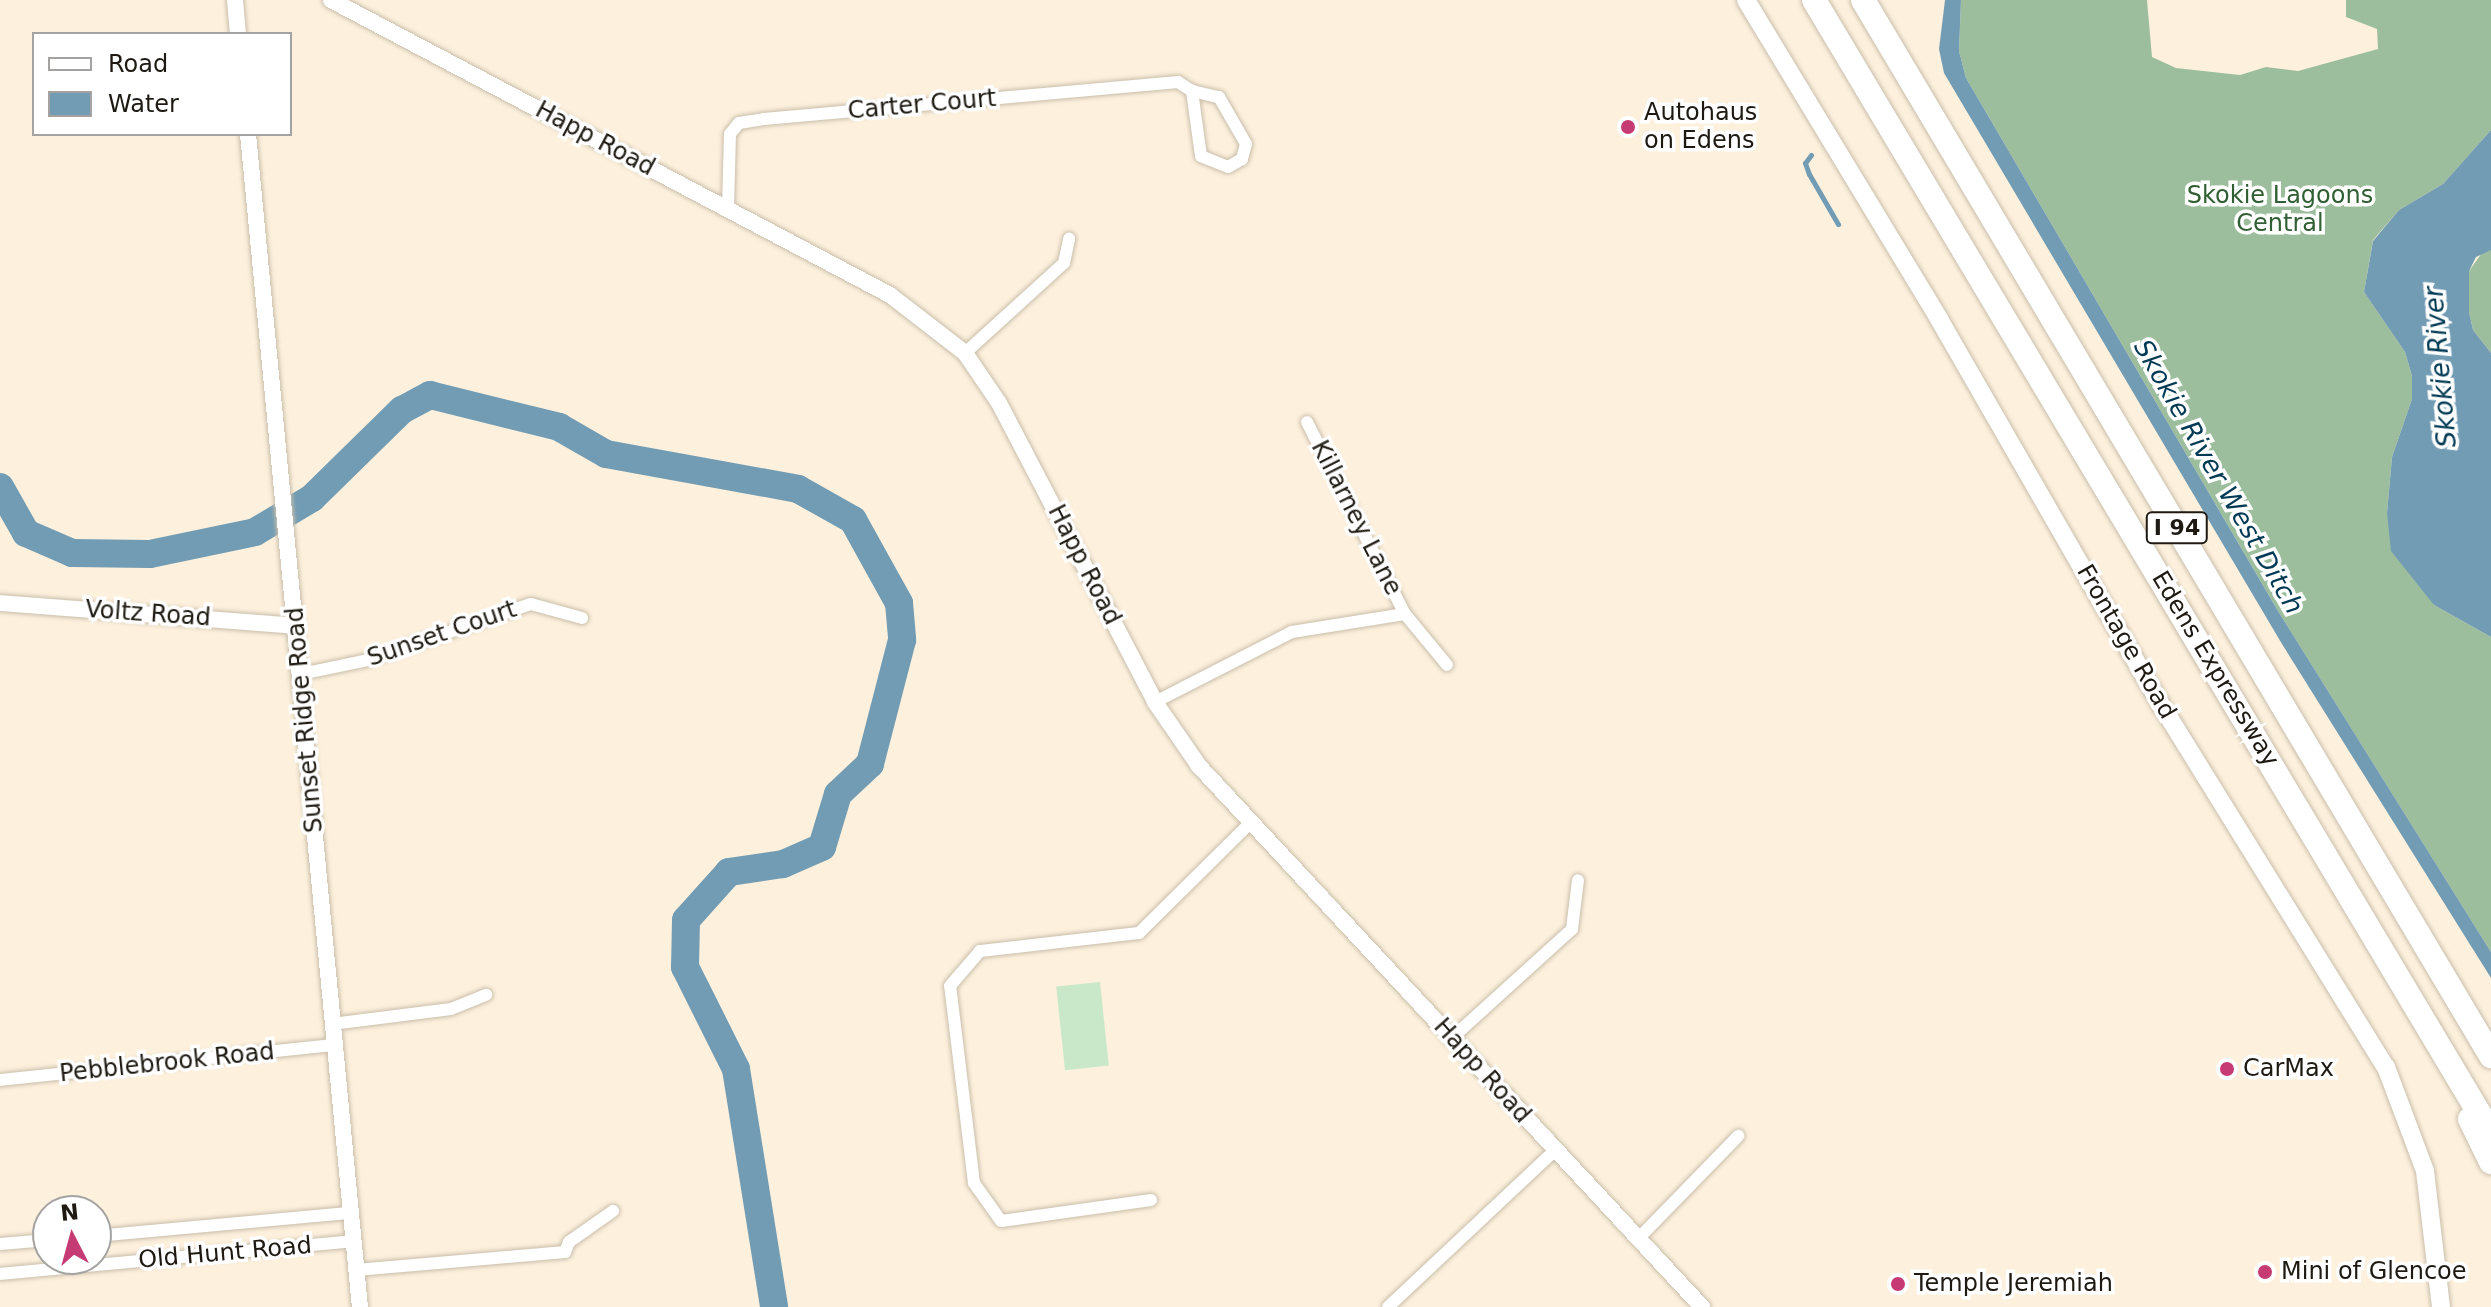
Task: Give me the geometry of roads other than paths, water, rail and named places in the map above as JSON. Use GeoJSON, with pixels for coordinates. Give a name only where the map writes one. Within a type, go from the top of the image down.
{"type":"FeatureCollection","features":[{"type":"Feature","properties":{"kind":"highway","name":"Edens Expressway"},"geometry":{"type":"LineString","coordinates":[[1814,0],[2491,1133]]}},
{"type":"Feature","properties":{"kind":"highway","name":"Edens Expressway"},"geometry":{"type":"LineString","coordinates":[[1863,0],[2491,1056]]}},
{"type":"Feature","properties":{"kind":"highway"},"geometry":{"type":"LineString","coordinates":[[2460,1004],[2491,1045]]}},
{"type":"Feature","properties":{"kind":"highway"},"geometry":{"type":"LineString","coordinates":[[2425,1023],[2491,1162]]}},
{"type":"Feature","properties":{"kind":"main road","name":"Frontage Road"},"geometry":{"type":"LineString","coordinates":[[1746,0],[1939,319],[2163,708],[2386,1067],[2425,1171],[2441,1307]]}},
{"type":"Feature","properties":{"kind":"street"},"geometry":{"type":"LineString","coordinates":[[235,0],[238,32]]}},
{"type":"Feature","properties":{"kind":"street","name":"Happ Road"},"geometry":{"type":"LineString","coordinates":[[331,0],[890,295],[965,353],[999,403],[1155,702],[1199,766],[1249,824],[1453,1037],[1554,1151],[1702,1307]]}},
{"type":"Feature","properties":{"kind":"street","name":"Carter Court"},"geometry":{"type":"LineString","coordinates":[[728,209],[726,147],[739,123],[1178,82],[1192,91],[1204,90],[1219,97],[1246,144],[1242,159],[1228,167],[1201,156],[1192,91]]}},
{"type":"Feature","properties":{"kind":"street","name":"Sunset Ridge Road"},"geometry":{"type":"LineString","coordinates":[[248,136],[360,1307]]}},
{"type":"Feature","properties":{"kind":"street"},"geometry":{"type":"LineString","coordinates":[[965,353],[1064,263],[1069,239]]}},
{"type":"Feature","properties":{"kind":"street","name":"Killarney Lane"},"geometry":{"type":"LineString","coordinates":[[1307,422],[1405,614],[1447,665]]}},
{"type":"Feature","properties":{"kind":"street","name":"Voltz Road"},"geometry":{"type":"LineString","coordinates":[[0,603],[296,626]]}},
{"type":"Feature","properties":{"kind":"street","name":"Sunset Court"},"geometry":{"type":"LineString","coordinates":[[301,674],[368,660],[531,604],[582,618]]}},
{"type":"Feature","properties":{"kind":"street","name":"Killarney Lane"},"geometry":{"type":"LineString","coordinates":[[1155,702],[1292,632],[1405,614]]}},
{"type":"Feature","properties":{"kind":"street"},"geometry":{"type":"LineString","coordinates":[[1151,1200],[1001,1221],[974,1183],[950,986],[980,951],[1139,933],[1249,824]]}},
{"type":"Feature","properties":{"kind":"street"},"geometry":{"type":"LineString","coordinates":[[1453,1037],[1572,929],[1578,880]]}},
{"type":"Feature","properties":{"kind":"street"},"geometry":{"type":"LineString","coordinates":[[332,1024],[451,1009],[486,995]]}},
{"type":"Feature","properties":{"kind":"street","name":"Pebblebrook Road"},"geometry":{"type":"LineString","coordinates":[[0,1080],[334,1045]]}},
{"type":"Feature","properties":{"kind":"street"},"geometry":{"type":"LineString","coordinates":[[1638,1239],[1738,1136]]}},
{"type":"Feature","properties":{"kind":"street"},"geometry":{"type":"LineString","coordinates":[[1388,1307],[1554,1151]]}},
{"type":"Feature","properties":{"kind":"street"},"geometry":{"type":"LineString","coordinates":[[356,1270],[565,1252],[569,1242],[613,1211]]}},
{"type":"Feature","properties":{"kind":"street","name":"Old Hunt Road"},"geometry":{"type":"LineString","coordinates":[[112,1235],[351,1213]]}},
{"type":"Feature","properties":{"kind":"street"},"geometry":{"type":"LineString","coordinates":[[0,1244],[32,1241]]}},
{"type":"Feature","properties":{"kind":"street","name":"Old Hunt Road"},"geometry":{"type":"LineString","coordinates":[[0,1274],[354,1241]]}},
{"type":"Feature","properties":{"kind":"water"},"geometry":{"type":"Polygon","coordinates":[[[1945,0],[1961,0],[1959,51],[1966,78],[2278,611],[2491,952],[2491,978],[2282,644],[1944,73],[1939,49],[1945,0]]]}},
{"type":"Feature","properties":{"kind":"water","name":"Skokie River"},"geometry":{"type":"Polygon","coordinates":[[[2491,130],[2491,250],[2476,257],[2469,271],[2469,312],[2473,330],[2491,353],[2491,637],[2434,605],[2391,551],[2387,513],[2392,457],[2412,399],[2412,376],[2405,352],[2364,292],[2373,241],[2399,210],[2443,184],[2491,130]]]}},
{"type":"Feature","properties":{"kind":"waterway"},"geometry":{"type":"LineString","coordinates":[[1811,155],[1805,163],[1809,174],[1838,224]]}},
{"type":"Feature","properties":{"kind":"waterway"},"geometry":{"type":"LineString","coordinates":[[0,487],[26,533],[72,553],[150,554],[255,532],[312,498],[402,410],[430,395],[559,427],[606,454],[798,489],[853,520],[899,603],[902,640],[870,764],[838,794],[822,847],[783,864],[729,872],[686,920],[685,967],[736,1069],[774,1307]]}},
{"type":"Feature","properties":{"kind":"place","name":"Autohaus on Edens"},"geometry":{"type":"Point","coordinates":[1628,127]}},
{"type":"Feature","properties":{"kind":"place","name":"CarMax"},"geometry":{"type":"Point","coordinates":[2227,1069]}},
{"type":"Feature","properties":{"kind":"place","name":"Mini of Glencoe"},"geometry":{"type":"Point","coordinates":[2265,1272]}},
{"type":"Feature","properties":{"kind":"place","name":"Temple Jeremiah"},"geometry":{"type":"Point","coordinates":[1898,1284]}},
{"type":"Feature","properties":{"kind":"park label","name":"Skokie Lagoons Central"},"geometry":{"type":"Point","coordinates":[2280,210]}},
{"type":"Feature","properties":{"kind":"water label","name":"Skokie River West Ditch"},"geometry":{"type":"Point","coordinates":[2218,477]}}]}
